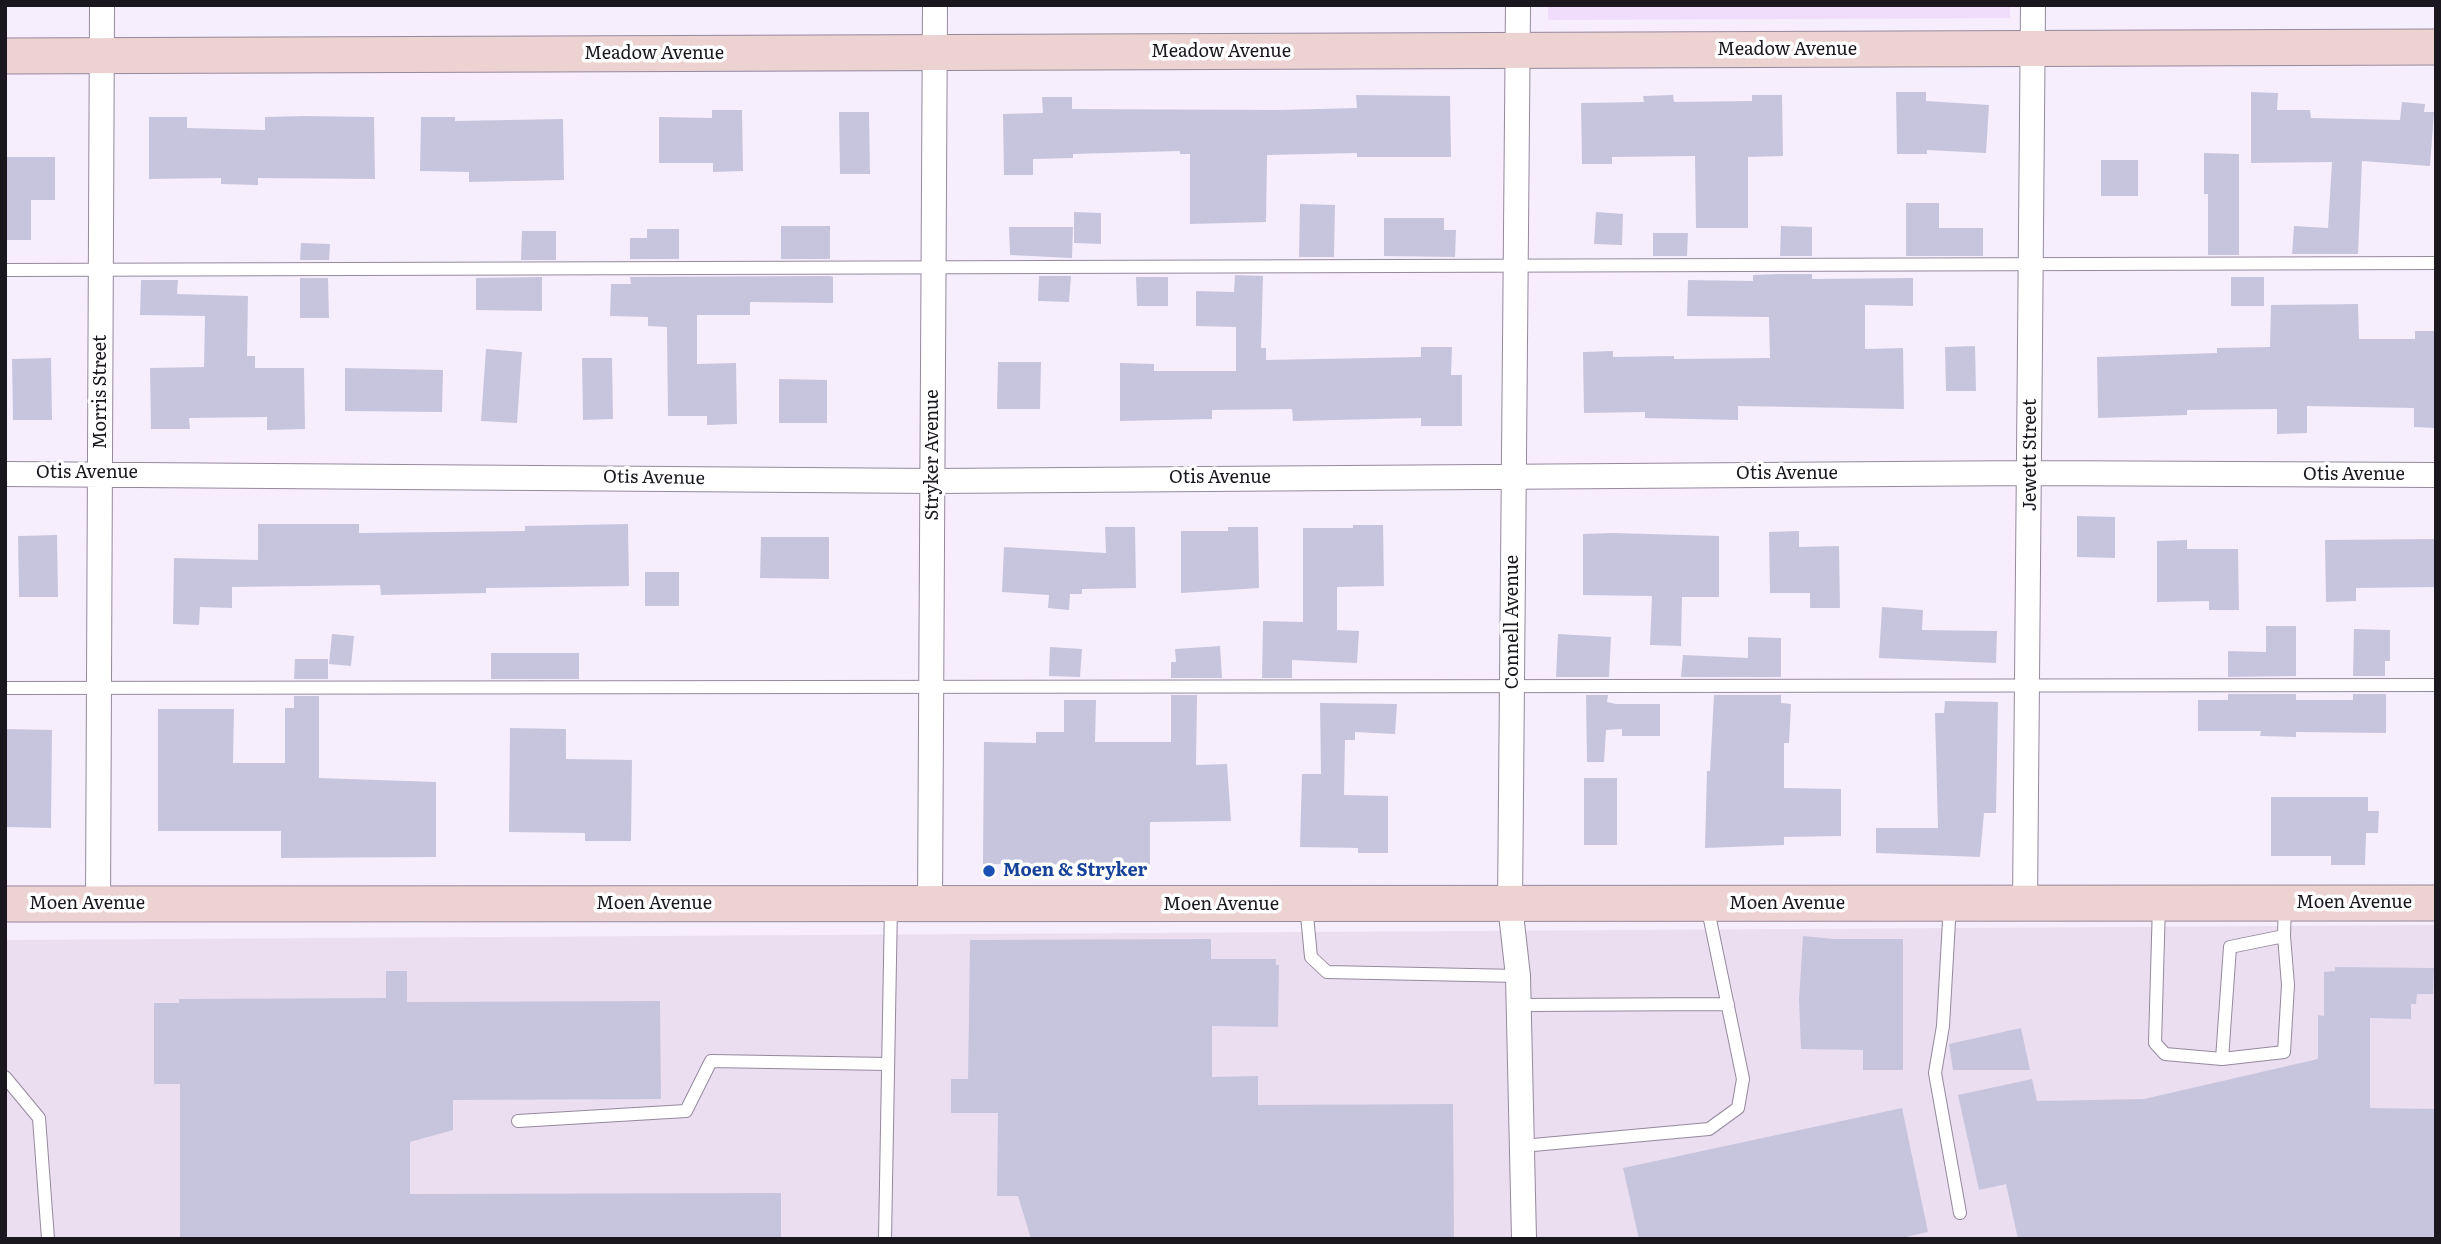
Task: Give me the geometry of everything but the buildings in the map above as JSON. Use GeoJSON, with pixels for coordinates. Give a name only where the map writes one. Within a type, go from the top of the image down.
{"type":"FeatureCollection","features":[{"type":"Feature","properties":{"kind":"street","name":"Morris Street"},"geometry":{"type":"LineString","coordinates":[[98,904],[102,5]]}},
{"type":"Feature","properties":{"kind":"street","name":"Stryker Avenue"},"geometry":{"type":"LineString","coordinates":[[930,905],[936,5]]}},
{"type":"Feature","properties":{"kind":"street","name":"Connell Avenue"},"geometry":{"type":"LineString","coordinates":[[1518,5],[1510,905],[1518,976],[1524,1239]]}},
{"type":"Feature","properties":{"kind":"street","name":"Jewett Street"},"geometry":{"type":"LineString","coordinates":[[2025,904],[2031,473],[2033,5]]}},
{"type":"Feature","properties":{"kind":"street","name":"Meadow Avenue"},"geometry":{"type":"LineString","coordinates":[[5,57],[2436,47]]}},
{"type":"Feature","properties":{"kind":"street","name":"Otis Avenue"},"geometry":{"type":"LineString","coordinates":[[5,474],[933,481],[2031,473],[2436,475]]}},
{"type":"Feature","properties":{"kind":"street","name":"Moen Avenue"},"geometry":{"type":"LineString","coordinates":[[5,904],[2159,904],[2285,920],[2436,903]]}},
{"type":"Feature","properties":{"kind":"lane"},"geometry":{"type":"LineString","coordinates":[[5,270],[2436,263]]}},
{"type":"Feature","properties":{"kind":"lane"},"geometry":{"type":"LineString","coordinates":[[5,688],[1513,688],[2029,683],[2436,685]]}},
{"type":"Feature","properties":{"kind":"lane"},"geometry":{"type":"LineString","coordinates":[[1522,1146],[1709,1129],[1738,1108],[1743,1079],[1707,904]]}},
{"type":"Feature","properties":{"kind":"lane"},"geometry":{"type":"LineString","coordinates":[[1950,904],[1943,1026],[1935,1073],[1960,1213]]}},
{"type":"Feature","properties":{"kind":"lane"},"geometry":{"type":"LineString","coordinates":[[2159,904],[2154,1043],[2165,1054],[2221,1059],[2284,1052],[2288,985],[2285,920],[2230,947],[2221,1059]]}},
{"type":"Feature","properties":{"kind":"lane"},"geometry":{"type":"LineString","coordinates":[[885,1239],[891,905]]}},
{"type":"Feature","properties":{"kind":"lane"},"geometry":{"type":"LineString","coordinates":[[1306,905],[1311,957],[1327,972],[1518,976]]}},
{"type":"Feature","properties":{"kind":"lane"},"geometry":{"type":"LineString","coordinates":[[1518,1005],[1727,1004]]}},
{"type":"Feature","properties":{"kind":"lane"},"geometry":{"type":"LineString","coordinates":[[518,1121],[686,1111],[711,1062],[888,1064]]}},
{"type":"Feature","properties":{"kind":"lane"},"geometry":{"type":"LineString","coordinates":[[5,1077],[39,1118],[48,1239]]}},
{"type":"Feature","properties":{"kind":"shaded area"},"geometry":{"type":"Polygon","coordinates":[[[1548,5],[2010,5],[2010,18],[1548,20],[1548,5]]]}},
{"type":"Feature","properties":{"kind":"shaded area"},"geometry":{"type":"Polygon","coordinates":[[[2436,925],[2436,1239],[5,1239],[5,940],[2436,925]]]}},
{"type":"Feature","properties":{"kind":"place","name":"Moen & Stryker"},"geometry":{"type":"Point","coordinates":[989,871]}}]}
